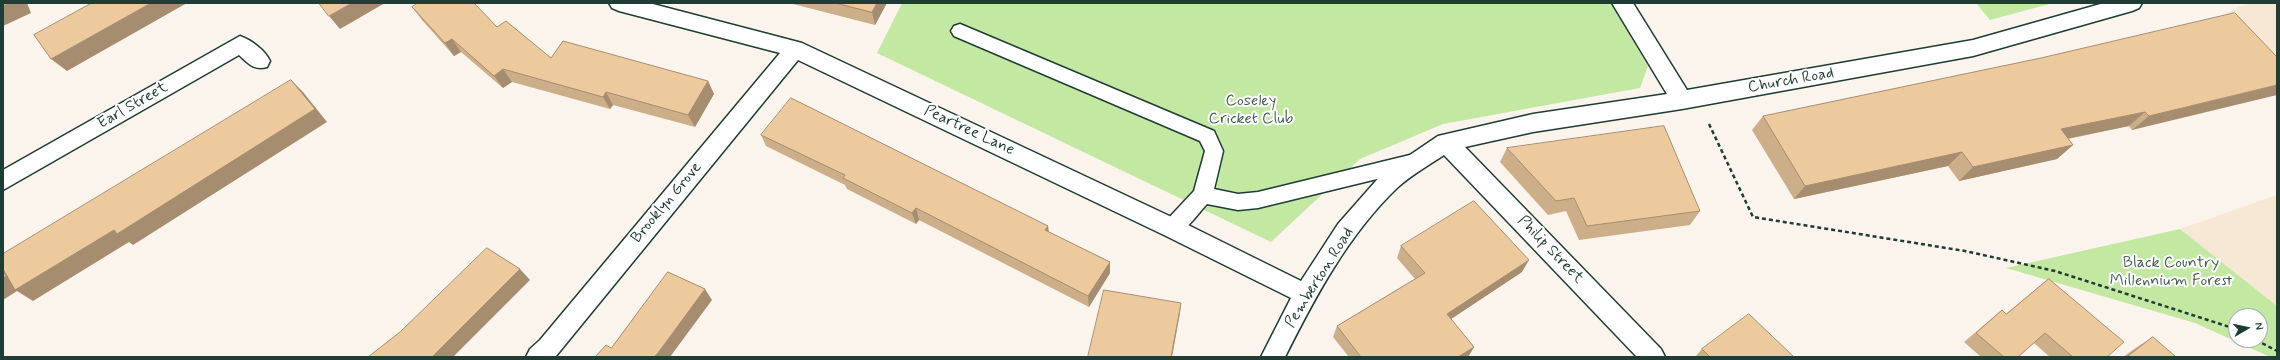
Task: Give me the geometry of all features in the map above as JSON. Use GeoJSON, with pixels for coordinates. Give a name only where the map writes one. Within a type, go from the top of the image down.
{"type":"FeatureCollection","features":[{"type":"Feature","properties":{"kind":"street","name":"Peartree Lane"},"geometry":{"type":"LineString","coordinates":[[619,3],[795,49],[1172,228],[1305,294]]}},
{"type":"Feature","properties":{"kind":"street"},"geometry":{"type":"LineString","coordinates":[[1622,3],[1682,100]]}},
{"type":"Feature","properties":{"kind":"street","name":"Church Road"},"geometry":{"type":"LineString","coordinates":[[1446,142],[1532,123],[1682,100],[1973,48],[2132,3]]}},
{"type":"Feature","properties":{"kind":"street","name":"Earl Street"},"geometry":{"type":"LineString","coordinates":[[3,181],[240,44],[260,61]]}},
{"type":"Feature","properties":{"kind":"street","name":"Brooklyn Grove"},"geometry":{"type":"LineString","coordinates":[[538,357],[553,342],[795,49]]}},
{"type":"Feature","properties":{"kind":"street","name":"Pemberton Road"},"geometry":{"type":"LineString","coordinates":[[1273,357],[1305,294],[1346,231],[1390,181],[1446,142]]}},
{"type":"Feature","properties":{"kind":"street","name":"Philip Street"},"geometry":{"type":"LineString","coordinates":[[1446,142],[1653,357]]}},
{"type":"Feature","properties":{"kind":"lane"},"geometry":{"type":"LineString","coordinates":[[960,30],[1207,136],[1214,151],[1203,195],[1172,228]]}},
{"type":"Feature","properties":{"kind":"lane"},"geometry":{"type":"LineString","coordinates":[[1203,195],[1238,202],[1258,200],[1354,175],[1420,160]]}},
{"type":"Feature","properties":{"kind":"path"},"geometry":{"type":"LineString","coordinates":[[1682,100],[1704,115],[1753,217],[1966,251],[2055,272],[2228,326]]}},
{"type":"Feature","properties":{"kind":"path"},"geometry":{"type":"LineString","coordinates":[[2268,346],[2277,351]]}},
{"type":"Feature","properties":{"kind":"shaded area"},"geometry":{"type":"Polygon","coordinates":[[[2248,3],[2277,3],[2277,64],[2220,16],[2248,3]]]}},
{"type":"Feature","properties":{"kind":"shaded area"},"geometry":{"type":"Polygon","coordinates":[[[2277,195],[2277,306],[2180,229],[2277,195]]]}},
{"type":"Feature","properties":{"kind":"green space","name":"Coseley Cricket Club"},"geometry":{"type":"Polygon","coordinates":[[[902,3],[1611,3],[1648,66],[1640,88],[1443,124],[1360,159],[1271,242],[877,53],[902,3]]]}},
{"type":"Feature","properties":{"kind":"green space"},"geometry":{"type":"Polygon","coordinates":[[[1976,3],[2053,3],[1990,20],[1976,3]]]}},
{"type":"Feature","properties":{"kind":"green space","name":"Black Country Millennium Forest"},"geometry":{"type":"Polygon","coordinates":[[[2180,229],[2277,306],[2277,357],[2270,357],[2250,348],[2268,348],[2268,308],[2228,308],[2228,338],[2195,323],[2006,268],[2180,229]]]}},
{"type":"Feature","properties":{"kind":"building"},"geometry":{"type":"Polygon","coordinates":[[[92,3],[151,3],[51,59],[34,35],[92,3]]]}},
{"type":"Feature","properties":{"kind":"building"},"geometry":{"type":"Polygon","coordinates":[[[319,3],[352,3],[329,16],[319,3]]]}},
{"type":"Feature","properties":{"kind":"building"},"geometry":{"type":"Polygon","coordinates":[[[418,3],[474,3],[497,27],[506,21],[551,58],[563,41],[708,81],[688,115],[606,92],[603,97],[503,69],[494,76],[452,39],[445,43],[412,7],[418,3]]]}},
{"type":"Feature","properties":{"kind":"building"},"geometry":{"type":"Polygon","coordinates":[[[836,3],[877,3],[872,12],[836,3]]]}},
{"type":"Feature","properties":{"kind":"building"},"geometry":{"type":"Polygon","coordinates":[[[2235,13],[2277,57],[2277,85],[2149,116],[2145,112],[2061,129],[2073,145],[1973,167],[1962,152],[1805,186],[1763,116],[2041,58],[2235,13]]]}},
{"type":"Feature","properties":{"kind":"building"},"geometry":{"type":"Polygon","coordinates":[[[291,80],[315,109],[117,234],[114,230],[15,290],[3,269],[3,254],[291,80]]]}},
{"type":"Feature","properties":{"kind":"building"},"geometry":{"type":"Polygon","coordinates":[[[791,98],[1048,226],[1045,230],[1110,262],[1088,296],[916,208],[912,213],[843,178],[845,175],[761,135],[791,98]]]}},
{"type":"Feature","properties":{"kind":"building"},"geometry":{"type":"Polygon","coordinates":[[[1664,126],[1700,211],[1587,226],[1574,198],[1556,201],[1507,148],[1664,126]]]}},
{"type":"Feature","properties":{"kind":"building"},"geometry":{"type":"Polygon","coordinates":[[[1474,201],[1529,260],[1447,314],[1474,347],[1458,357],[1361,357],[1337,326],[1425,273],[1401,246],[1474,201]]]}},
{"type":"Feature","properties":{"kind":"building"},"geometry":{"type":"Polygon","coordinates":[[[487,248],[520,269],[432,357],[368,357],[400,332],[487,248]]]}},
{"type":"Feature","properties":{"kind":"building"},"geometry":{"type":"Polygon","coordinates":[[[3,271],[6,276],[3,278],[3,271]]]}},
{"type":"Feature","properties":{"kind":"building"},"geometry":{"type":"Polygon","coordinates":[[[668,272],[705,289],[658,353],[654,357],[595,357],[606,345],[611,348],[668,272]]]}},
{"type":"Feature","properties":{"kind":"building"},"geometry":{"type":"Polygon","coordinates":[[[2049,279],[2124,342],[2107,357],[2073,357],[2045,333],[2018,357],[2004,357],[1976,333],[2002,310],[2006,314],[2049,279]]]}},
{"type":"Feature","properties":{"kind":"building"},"geometry":{"type":"Polygon","coordinates":[[[1104,290],[1181,303],[1171,357],[1088,357],[1104,290]]]}},
{"type":"Feature","properties":{"kind":"building"},"geometry":{"type":"Polygon","coordinates":[[[1749,314],[1794,357],[1710,357],[1702,349],[1749,314]]]}},
{"type":"Feature","properties":{"kind":"building"},"geometry":{"type":"Polygon","coordinates":[[[2153,337],[2176,357],[2127,357],[2153,337]]]}}]}
